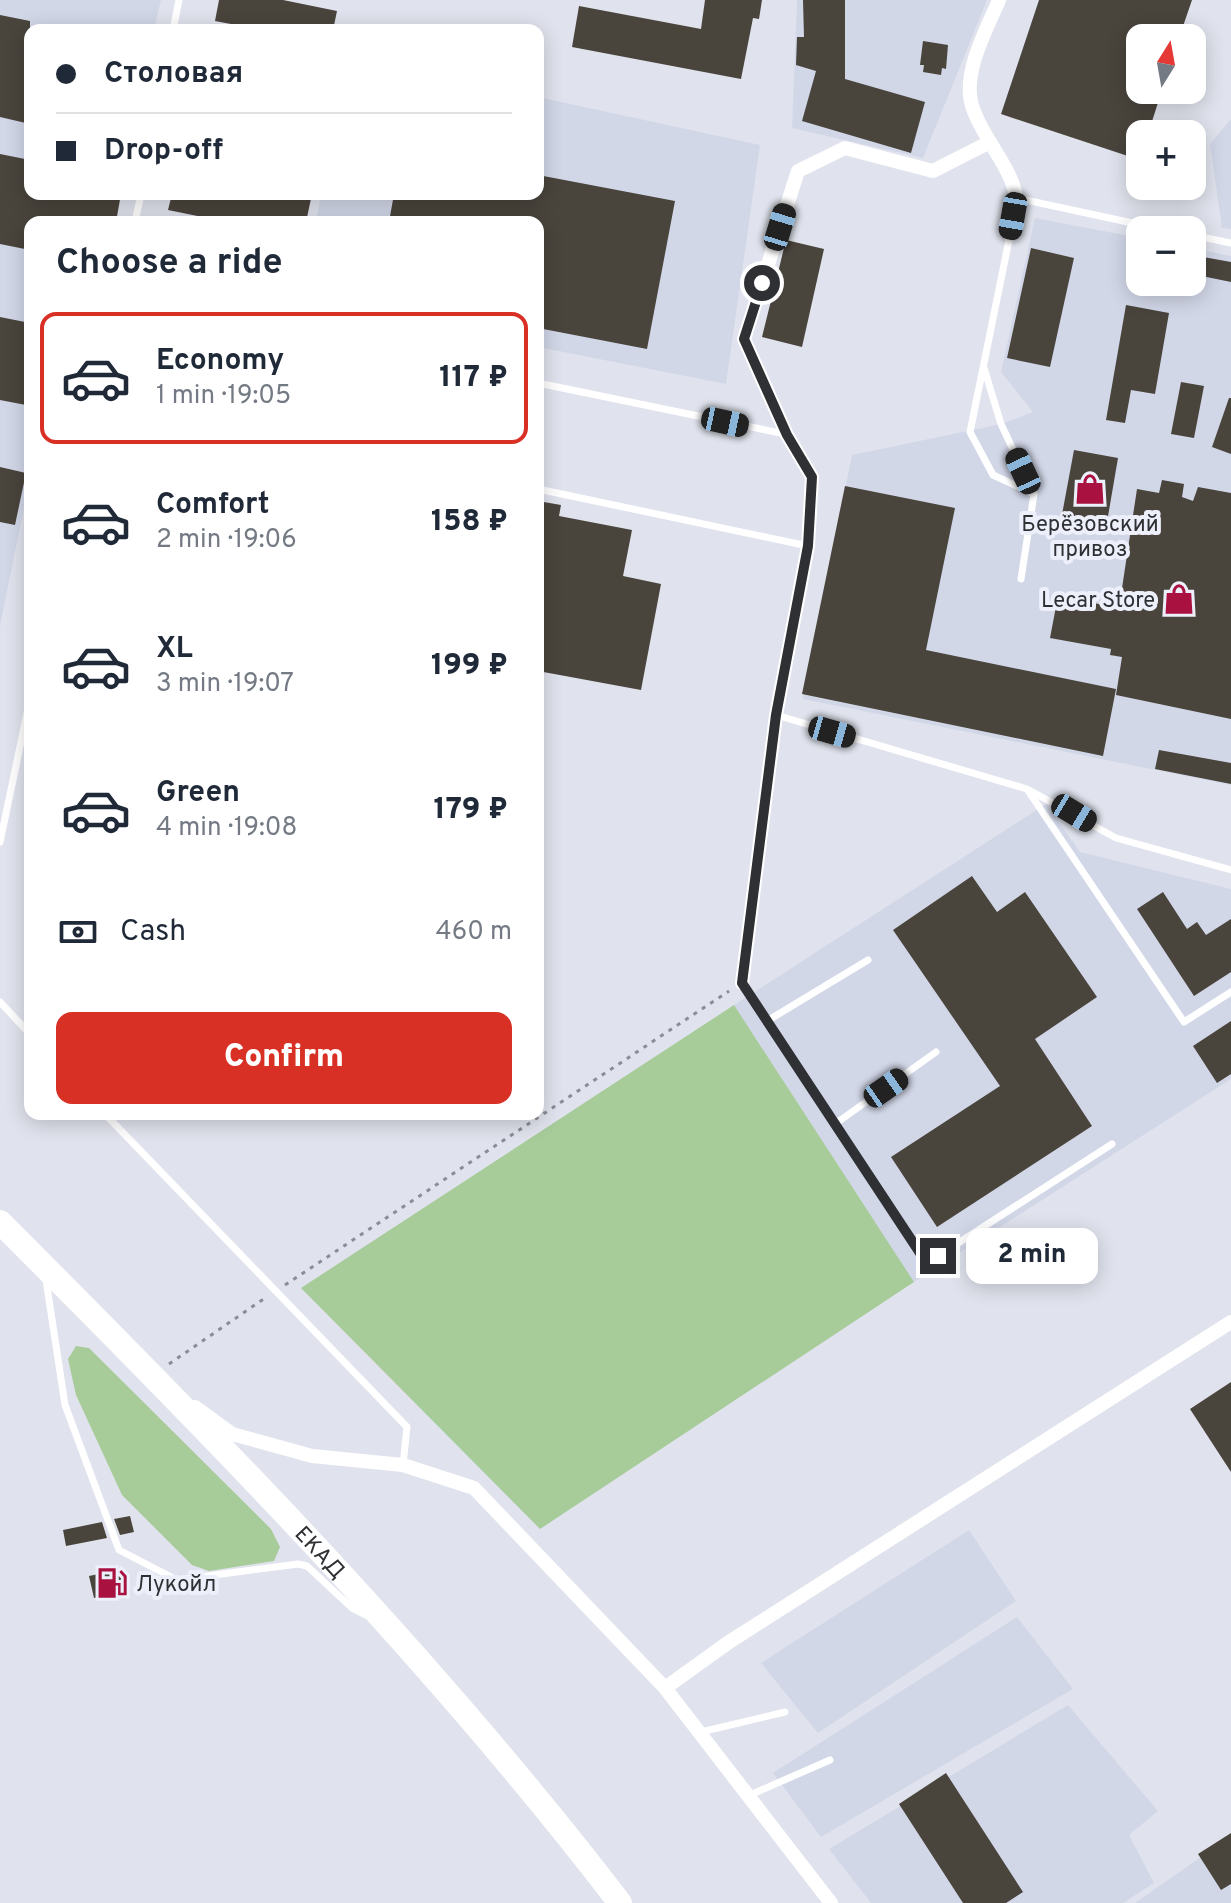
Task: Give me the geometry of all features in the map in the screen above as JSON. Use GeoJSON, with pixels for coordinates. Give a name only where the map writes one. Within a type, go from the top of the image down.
{"type":"FeatureCollection","features":[{"type":"Feature","properties":{"kind":"highway","name":"ЕКАД"},"geometry":{"type":"LineString","coordinates":[[0,1222],[159,1380],[384,1623],[620,1903]]}},
{"type":"Feature","properties":{"kind":"street"},"geometry":{"type":"LineString","coordinates":[[999,0],[975,58],[970,99],[988,143],[1009,175],[1016,198],[1010,235]]}},
{"type":"Feature","properties":{"kind":"street"},"geometry":{"type":"LineString","coordinates":[[742,983],[776,715],[808,546],[812,477],[787,435],[744,339],[798,171],[845,148],[933,171],[988,143]]}},
{"type":"Feature","properties":{"kind":"street"},"geometry":{"type":"LineString","coordinates":[[665,1688],[729,1642],[1231,1322]]}},
{"type":"Feature","properties":{"kind":"street"},"geometry":{"type":"LineString","coordinates":[[159,1380],[232,1434],[312,1456],[403,1465],[474,1488],[665,1688],[831,1903]]}},
{"type":"Feature","properties":{"kind":"lane"},"geometry":{"type":"LineString","coordinates":[[174,24],[179,0]]}},
{"type":"Feature","properties":{"kind":"lane"},"geometry":{"type":"LineString","coordinates":[[1016,198],[1126,222]]}},
{"type":"Feature","properties":{"kind":"lane"},"geometry":{"type":"LineString","coordinates":[[1010,235],[970,432],[993,475],[1034,494]]}},
{"type":"Feature","properties":{"kind":"lane"},"geometry":{"type":"LineString","coordinates":[[1206,238],[1231,243]]}},
{"type":"Feature","properties":{"kind":"lane"},"geometry":{"type":"LineString","coordinates":[[983,364],[1001,424],[1034,494],[1021,579]]}},
{"type":"Feature","properties":{"kind":"lane"},"geometry":{"type":"LineString","coordinates":[[544,384],[787,435]]}},
{"type":"Feature","properties":{"kind":"lane"},"geometry":{"type":"LineString","coordinates":[[544,490],[808,546]]}},
{"type":"Feature","properties":{"kind":"lane"},"geometry":{"type":"LineString","coordinates":[[776,715],[1027,789],[1052,800],[1116,838],[1231,870]]}},
{"type":"Feature","properties":{"kind":"lane"},"geometry":{"type":"LineString","coordinates":[[0,842],[24,728]]}},
{"type":"Feature","properties":{"kind":"lane"},"geometry":{"type":"LineString","coordinates":[[1027,789],[1184,1022],[1231,992]]}},
{"type":"Feature","properties":{"kind":"lane"},"geometry":{"type":"LineString","coordinates":[[767,1021],[868,960]]}},
{"type":"Feature","properties":{"kind":"lane"},"geometry":{"type":"LineString","coordinates":[[742,983],[922,1256],[938,1256],[1112,1144]]}},
{"type":"Feature","properties":{"kind":"lane"},"geometry":{"type":"LineString","coordinates":[[0,1002],[24,1028]]}},
{"type":"Feature","properties":{"kind":"lane"},"geometry":{"type":"LineString","coordinates":[[835,1124],[936,1052]]}},
{"type":"Feature","properties":{"kind":"lane"},"geometry":{"type":"LineString","coordinates":[[111,1120],[407,1427],[403,1465]]}},
{"type":"Feature","properties":{"kind":"lane"},"geometry":{"type":"LineString","coordinates":[[44,1266],[65,1405],[119,1550],[177,1580],[298,1564],[307,1566],[352,1608],[384,1623]]}},
{"type":"Feature","properties":{"kind":"lane"},"geometry":{"type":"LineString","coordinates":[[701,1733],[785,1712]]}},
{"type":"Feature","properties":{"kind":"lane"},"geometry":{"type":"LineString","coordinates":[[750,1795],[830,1760]]}},
{"type":"Feature","properties":{"kind":"path"},"geometry":{"type":"LineString","coordinates":[[544,1114],[742,983]]}},
{"type":"Feature","properties":{"kind":"path"},"geometry":{"type":"LineString","coordinates":[[159,1380],[202,1340],[535,1120]]}},
{"type":"Feature","properties":{"kind":"shaded area"},"geometry":{"type":"Polygon","coordinates":[[[0,0],[161,0],[155,24],[24,24],[24,200],[30,200],[30,216],[24,216],[24,508],[0,626],[0,0]]]}},
{"type":"Feature","properties":{"kind":"shaded area"},"geometry":{"type":"Polygon","coordinates":[[[797,0],[987,0],[923,158],[792,128],[797,0]]]}},
{"type":"Feature","properties":{"kind":"shaded area"},"geometry":{"type":"Polygon","coordinates":[[[544,98],[760,145],[726,384],[544,348],[544,216],[317,216],[320,200],[544,200],[544,98]]]}},
{"type":"Feature","properties":{"kind":"shaded area"},"geometry":{"type":"Polygon","coordinates":[[[1231,119],[1231,229],[1222,228],[1210,144],[1231,119]]]}},
{"type":"Feature","properties":{"kind":"shaded area"},"geometry":{"type":"Polygon","coordinates":[[[1035,218],[1126,235],[1126,296],[1206,296],[1206,251],[1231,256],[1231,785],[803,699],[852,455],[1001,424],[1033,412],[1001,372],[1035,218]]]}},
{"type":"Feature","properties":{"kind":"shaded area"},"geometry":{"type":"Polygon","coordinates":[[[1046,804],[1080,852],[1231,889],[1231,1079],[914,1282],[734,1005],[1046,804]]]}},
{"type":"Feature","properties":{"kind":"shaded area"},"geometry":{"type":"Polygon","coordinates":[[[969,1530],[1016,1601],[818,1733],[761,1663],[969,1530]]]}},
{"type":"Feature","properties":{"kind":"shaded area"},"geometry":{"type":"Polygon","coordinates":[[[1017,1617],[1073,1689],[821,1837],[773,1773],[1017,1617]]]}},
{"type":"Feature","properties":{"kind":"shaded area"},"geometry":{"type":"Polygon","coordinates":[[[1068,1705],[1158,1811],[1129,1835],[1154,1883],[1123,1903],[871,1903],[829,1849],[1068,1705]]]}},
{"type":"Feature","properties":{"kind":"shaded area"},"geometry":{"type":"Polygon","coordinates":[[[1231,1836],[1231,1903],[1135,1903],[1231,1836]]]}},
{"type":"Feature","properties":{"kind":"green space"},"geometry":{"type":"Polygon","coordinates":[[[734,1005],[914,1282],[540,1529],[301,1288],[734,1005]]]}},
{"type":"Feature","properties":{"kind":"green space"},"geometry":{"type":"Polygon","coordinates":[[[76,1346],[89,1348],[271,1529],[280,1547],[274,1561],[209,1571],[192,1565],[122,1495],[76,1395],[68,1359],[76,1346]]]}},
{"type":"Feature","properties":{"kind":"building"},"geometry":{"type":"Polygon","coordinates":[[[219,0],[283,0],[337,11],[334,24],[231,24],[215,21],[219,0]]]}},
{"type":"Feature","properties":{"kind":"building"},"geometry":{"type":"Polygon","coordinates":[[[705,0],[762,0],[759,19],[753,18],[741,79],[572,47],[579,6],[701,29],[705,0]]]}},
{"type":"Feature","properties":{"kind":"building"},"geometry":{"type":"Polygon","coordinates":[[[803,0],[845,0],[845,79],[925,102],[911,153],[802,121],[816,71],[796,65],[797,37],[804,37],[803,0]]]}},
{"type":"Feature","properties":{"kind":"building"},"geometry":{"type":"Polygon","coordinates":[[[1039,0],[1192,0],[1184,24],[1126,24],[1126,104],[1158,104],[1152,120],[1126,120],[1126,155],[1001,114],[1039,0]]]}},
{"type":"Feature","properties":{"kind":"building"},"geometry":{"type":"Polygon","coordinates":[[[0,15],[30,21],[30,24],[24,24],[24,123],[0,117],[0,15]]]}},
{"type":"Feature","properties":{"kind":"building"},"geometry":{"type":"Polygon","coordinates":[[[923,41],[948,45],[946,69],[942,68],[941,75],[923,72],[924,65],[920,65],[923,41]]]}},
{"type":"Feature","properties":{"kind":"building"},"geometry":{"type":"Polygon","coordinates":[[[0,154],[24,159],[24,200],[120,200],[117,216],[24,216],[24,249],[0,244],[0,154]]]}},
{"type":"Feature","properties":{"kind":"building"},"geometry":{"type":"Polygon","coordinates":[[[544,176],[675,201],[647,349],[544,329],[544,216],[390,216],[393,200],[544,200],[544,176]]]}},
{"type":"Feature","properties":{"kind":"building"},"geometry":{"type":"Polygon","coordinates":[[[170,200],[311,200],[307,216],[198,216],[168,210],[170,200]]]}},
{"type":"Feature","properties":{"kind":"building"},"geometry":{"type":"Polygon","coordinates":[[[786,240],[824,249],[802,347],[762,337],[786,240]]]}},
{"type":"Feature","properties":{"kind":"building"},"geometry":{"type":"Polygon","coordinates":[[[1031,248],[1074,258],[1050,367],[1007,358],[1031,248]]]}},
{"type":"Feature","properties":{"kind":"building"},"geometry":{"type":"Polygon","coordinates":[[[1206,258],[1231,262],[1231,282],[1206,277],[1206,258]]]}},
{"type":"Feature","properties":{"kind":"building"},"geometry":{"type":"Polygon","coordinates":[[[1126,305],[1169,313],[1155,394],[1131,390],[1125,423],[1106,420],[1126,305]]]}},
{"type":"Feature","properties":{"kind":"building"},"geometry":{"type":"Polygon","coordinates":[[[0,317],[24,322],[24,405],[0,400],[0,317]]]}},
{"type":"Feature","properties":{"kind":"building"},"geometry":{"type":"Polygon","coordinates":[[[1181,382],[1204,386],[1194,438],[1171,434],[1181,382]]]}},
{"type":"Feature","properties":{"kind":"building"},"geometry":{"type":"Polygon","coordinates":[[[1231,398],[1231,454],[1212,447],[1231,398]]]}},
{"type":"Feature","properties":{"kind":"building","name":"Берёзовский привоз"},"geometry":{"type":"Polygon","coordinates":[[[1074,450],[1118,458],[1106,528],[1061,520],[1074,450]]]}},
{"type":"Feature","properties":{"kind":"building"},"geometry":{"type":"Polygon","coordinates":[[[0,467],[24,473],[24,482],[15,525],[0,522],[0,467]]]}},
{"type":"Feature","properties":{"kind":"building"},"geometry":{"type":"Polygon","coordinates":[[[1162,480],[1184,484],[1182,497],[1193,501],[1198,487],[1231,493],[1231,719],[1116,695],[1122,657],[1110,655],[1111,649],[1050,638],[1058,596],[1119,608],[1137,489],[1159,493],[1162,480]]]}},
{"type":"Feature","properties":{"kind":"building"},"geometry":{"type":"Polygon","coordinates":[[[845,486],[955,508],[926,650],[1116,689],[1103,756],[802,694],[845,486]]]}},
{"type":"Feature","properties":{"kind":"building"},"geometry":{"type":"Polygon","coordinates":[[[544,502],[561,505],[559,516],[632,530],[623,576],[661,584],[641,690],[544,672],[544,502]]]}},
{"type":"Feature","properties":{"kind":"building"},"geometry":{"type":"Polygon","coordinates":[[[1159,750],[1231,763],[1231,784],[1155,769],[1159,750]]]}},
{"type":"Feature","properties":{"kind":"building"},"geometry":{"type":"Polygon","coordinates":[[[972,876],[997,912],[1025,892],[1097,997],[1035,1039],[1092,1126],[937,1227],[891,1157],[1000,1086],[893,930],[972,876]]]}},
{"type":"Feature","properties":{"kind":"building"},"geometry":{"type":"Polygon","coordinates":[[[1163,892],[1187,929],[1197,922],[1206,935],[1231,919],[1231,972],[1194,996],[1137,909],[1163,892]]]}},
{"type":"Feature","properties":{"kind":"building"},"geometry":{"type":"Polygon","coordinates":[[[1231,1021],[1231,1074],[1217,1083],[1193,1046],[1231,1021]]]}},
{"type":"Feature","properties":{"kind":"building"},"geometry":{"type":"Polygon","coordinates":[[[1231,1382],[1231,1472],[1190,1409],[1231,1382]]]}},
{"type":"Feature","properties":{"kind":"building"},"geometry":{"type":"Polygon","coordinates":[[[130,1516],[134,1532],[120,1535],[114,1519],[130,1516]]]}},
{"type":"Feature","properties":{"kind":"building"},"geometry":{"type":"Polygon","coordinates":[[[102,1522],[107,1538],[66,1546],[63,1530],[102,1522]]]}},
{"type":"Feature","properties":{"kind":"building"},"geometry":{"type":"Polygon","coordinates":[[[123,1569],[128,1591],[94,1598],[89,1576],[123,1569]]]}},
{"type":"Feature","properties":{"kind":"building"},"geometry":{"type":"Polygon","coordinates":[[[946,1773],[1023,1892],[1006,1903],[963,1903],[899,1804],[946,1773]]]}},
{"type":"Feature","properties":{"kind":"building"},"geometry":{"type":"Polygon","coordinates":[[[1231,1833],[1231,1884],[1221,1890],[1198,1854],[1231,1833]]]}},
{"type":"Feature","properties":{"kind":"place","name":"Берёзовский привоз"},"geometry":{"type":"Point","coordinates":[1090,489]}},
{"type":"Feature","properties":{"kind":"place","name":"Lecar Store"},"geometry":{"type":"Point","coordinates":[1179,599]}},
{"type":"Feature","properties":{"kind":"place","name":"Лукойл"},"geometry":{"type":"Point","coordinates":[112,1583]}},
{"type":"Feature","properties":{"kind":"route"},"geometry":{"type":"LineString","coordinates":[[762,283],[744,339],[787,435],[812,477],[811,518],[776,715],[742,983],[922,1256],[938,1256]]}}]}
